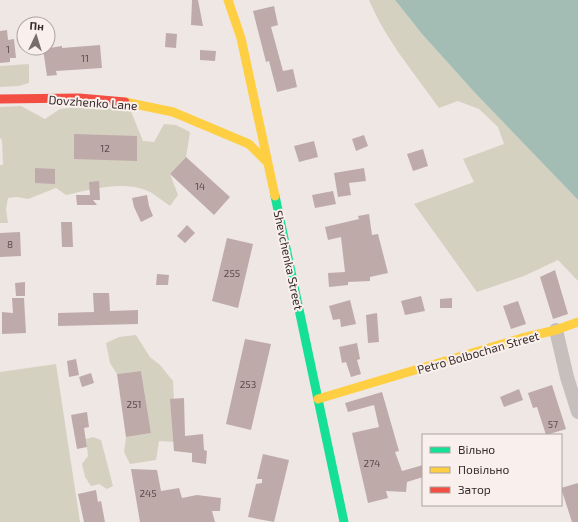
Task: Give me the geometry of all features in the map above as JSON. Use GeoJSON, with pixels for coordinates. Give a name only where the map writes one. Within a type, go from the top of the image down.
{"type":"FeatureCollection","features":[{"type":"Feature","properties":{"kind":"street","name":"Shevchenka Street"},"geometry":{"type":"LineString","coordinates":[[228,0],[241,38],[344,522]]}},
{"type":"Feature","properties":{"kind":"street","name":"Dovzhenko Lane"},"geometry":{"type":"LineString","coordinates":[[0,99],[79,98],[134,103],[165,110],[209,126],[249,144],[268,162]]}},
{"type":"Feature","properties":{"kind":"street"},"geometry":{"type":"LineString","coordinates":[[556,330],[578,322]]}},
{"type":"Feature","properties":{"kind":"street","name":"Petro Bolbochan Street"},"geometry":{"type":"LineString","coordinates":[[318,399],[522,338],[556,330],[567,377],[578,412]]}},
{"type":"Feature","properties":{"kind":"shaded area"},"geometry":{"type":"Polygon","coordinates":[[[369,0],[395,0],[422,34],[476,94],[578,200],[578,281],[558,260],[524,276],[477,292],[414,204],[474,182],[463,159],[504,144],[498,127],[479,109],[458,101],[439,108],[392,43],[369,0]]]}},
{"type":"Feature","properties":{"kind":"shaded area"},"geometry":{"type":"Polygon","coordinates":[[[29,64],[29,83],[19,86],[0,87],[0,66],[29,64]]]}},
{"type":"Feature","properties":{"kind":"shaded area"},"geometry":{"type":"Polygon","coordinates":[[[21,106],[45,119],[60,109],[80,107],[130,109],[143,141],[154,142],[164,124],[176,125],[190,132],[186,157],[170,174],[178,195],[170,206],[152,193],[132,187],[109,186],[66,195],[56,188],[28,199],[17,197],[8,198],[6,209],[8,223],[0,223],[0,165],[3,165],[2,140],[0,138],[0,107],[21,106]]]}},
{"type":"Feature","properties":{"kind":"shaded area"},"geometry":{"type":"Polygon","coordinates":[[[136,335],[150,357],[160,365],[173,381],[176,442],[159,441],[156,460],[130,464],[124,452],[126,437],[151,433],[141,371],[117,374],[110,363],[106,343],[119,337],[136,335]]]}},
{"type":"Feature","properties":{"kind":"shaded area"},"geometry":{"type":"Polygon","coordinates":[[[56,364],[80,522],[0,522],[0,372],[56,364]]]}},
{"type":"Feature","properties":{"kind":"shaded area"},"geometry":{"type":"Polygon","coordinates":[[[93,437],[101,440],[113,486],[107,489],[99,484],[91,486],[85,477],[82,464],[88,456],[86,439],[93,437]]]}},
{"type":"Feature","properties":{"kind":"water"},"geometry":{"type":"Polygon","coordinates":[[[395,0],[578,0],[578,200],[476,94],[422,34],[395,0]]]}},
{"type":"Feature","properties":{"kind":"building"},"geometry":{"type":"Polygon","coordinates":[[[192,0],[198,0],[203,26],[191,25],[192,0]]]}},
{"type":"Feature","properties":{"kind":"building"},"geometry":{"type":"Polygon","coordinates":[[[274,6],[278,25],[271,27],[283,71],[293,69],[297,87],[277,92],[269,61],[266,62],[253,11],[274,6]]]}},
{"type":"Feature","properties":{"kind":"building"},"geometry":{"type":"Polygon","coordinates":[[[7,30],[8,40],[14,39],[16,58],[10,58],[10,62],[0,63],[0,31],[7,30]]]}},
{"type":"Feature","properties":{"kind":"building"},"geometry":{"type":"Polygon","coordinates":[[[166,33],[177,34],[176,48],[165,47],[166,33]]]}},
{"type":"Feature","properties":{"kind":"building"},"geometry":{"type":"Polygon","coordinates":[[[100,45],[102,68],[56,71],[57,75],[47,76],[44,56],[56,56],[56,47],[62,46],[62,48],[100,45]]]}},
{"type":"Feature","properties":{"kind":"building"},"geometry":{"type":"Polygon","coordinates":[[[200,50],[216,51],[215,61],[200,60],[200,50]]]}},
{"type":"Feature","properties":{"kind":"building"},"geometry":{"type":"Polygon","coordinates":[[[74,134],[137,136],[137,161],[74,159],[74,134]]]}},
{"type":"Feature","properties":{"kind":"building"},"geometry":{"type":"Polygon","coordinates":[[[364,135],[368,146],[356,151],[352,139],[364,135]]]}},
{"type":"Feature","properties":{"kind":"building"},"geometry":{"type":"Polygon","coordinates":[[[314,141],[318,157],[299,162],[294,146],[314,141]]]}},
{"type":"Feature","properties":{"kind":"building"},"geometry":{"type":"Polygon","coordinates":[[[423,149],[428,166],[413,171],[407,154],[423,149]]]}},
{"type":"Feature","properties":{"kind":"building"},"geometry":{"type":"Polygon","coordinates":[[[186,157],[230,197],[214,215],[170,174],[186,157]]]}},
{"type":"Feature","properties":{"kind":"building"},"geometry":{"type":"Polygon","coordinates":[[[35,168],[55,169],[55,184],[35,183],[35,168]]]}},
{"type":"Feature","properties":{"kind":"building"},"geometry":{"type":"Polygon","coordinates":[[[364,168],[366,181],[349,183],[351,195],[338,197],[334,173],[364,168]]]}},
{"type":"Feature","properties":{"kind":"building"},"geometry":{"type":"Polygon","coordinates":[[[99,181],[100,200],[93,200],[97,205],[77,205],[76,195],[90,195],[89,182],[99,181]]]}},
{"type":"Feature","properties":{"kind":"building"},"geometry":{"type":"Polygon","coordinates":[[[333,191],[336,204],[315,208],[312,195],[333,191]]]}},
{"type":"Feature","properties":{"kind":"building"},"geometry":{"type":"Polygon","coordinates":[[[147,195],[153,216],[141,222],[134,207],[132,198],[147,195]]]}},
{"type":"Feature","properties":{"kind":"building"},"geometry":{"type":"Polygon","coordinates":[[[369,214],[372,235],[378,234],[388,273],[370,277],[370,281],[348,282],[348,285],[329,287],[328,273],[345,272],[341,237],[328,240],[325,227],[359,219],[358,216],[369,214]]]}},
{"type":"Feature","properties":{"kind":"building"},"geometry":{"type":"Polygon","coordinates":[[[61,222],[72,222],[73,247],[62,247],[61,222]]]}},
{"type":"Feature","properties":{"kind":"building"},"geometry":{"type":"Polygon","coordinates":[[[187,225],[195,233],[185,243],[177,236],[187,225]]]}},
{"type":"Feature","properties":{"kind":"building"},"geometry":{"type":"Polygon","coordinates":[[[20,232],[21,256],[0,257],[0,233],[20,232]]]}},
{"type":"Feature","properties":{"kind":"building"},"geometry":{"type":"Polygon","coordinates":[[[227,238],[253,244],[238,308],[212,301],[227,238]]]}},
{"type":"Feature","properties":{"kind":"building"},"geometry":{"type":"Polygon","coordinates":[[[555,270],[568,314],[553,319],[540,277],[555,270]]]}},
{"type":"Feature","properties":{"kind":"building"},"geometry":{"type":"Polygon","coordinates":[[[157,274],[169,275],[168,285],[156,285],[157,274]]]}},
{"type":"Feature","properties":{"kind":"building"},"geometry":{"type":"Polygon","coordinates":[[[25,282],[25,296],[16,296],[15,283],[25,282]]]}},
{"type":"Feature","properties":{"kind":"building"},"geometry":{"type":"Polygon","coordinates":[[[93,293],[109,293],[110,311],[138,310],[138,324],[58,326],[58,313],[94,312],[93,293]]]}},
{"type":"Feature","properties":{"kind":"building"},"geometry":{"type":"Polygon","coordinates":[[[421,296],[425,311],[405,315],[401,301],[421,296]]]}},
{"type":"Feature","properties":{"kind":"building"},"geometry":{"type":"Polygon","coordinates":[[[12,298],[24,298],[26,333],[2,334],[2,312],[13,313],[12,298]]]}},
{"type":"Feature","properties":{"kind":"building"},"geometry":{"type":"Polygon","coordinates":[[[452,298],[452,308],[440,308],[440,299],[452,298]]]}},
{"type":"Feature","properties":{"kind":"building"},"geometry":{"type":"Polygon","coordinates":[[[350,300],[356,324],[341,327],[340,319],[333,320],[329,306],[350,300]]]}},
{"type":"Feature","properties":{"kind":"building"},"geometry":{"type":"Polygon","coordinates":[[[518,301],[526,324],[511,329],[503,306],[518,301]]]}},
{"type":"Feature","properties":{"kind":"building"},"geometry":{"type":"Polygon","coordinates":[[[377,313],[379,342],[368,343],[366,315],[377,313]]]}},
{"type":"Feature","properties":{"kind":"building"},"geometry":{"type":"Polygon","coordinates":[[[245,339],[271,344],[251,430],[226,424],[245,339]]]}},
{"type":"Feature","properties":{"kind":"building"},"geometry":{"type":"Polygon","coordinates":[[[357,343],[360,359],[357,360],[361,374],[351,377],[346,362],[342,363],[339,347],[357,343]]]}},
{"type":"Feature","properties":{"kind":"building"},"geometry":{"type":"Polygon","coordinates":[[[76,359],[79,375],[69,377],[67,361],[76,359]]]}},
{"type":"Feature","properties":{"kind":"building"},"geometry":{"type":"Polygon","coordinates":[[[141,371],[151,433],[126,437],[117,374],[141,371]]]}},
{"type":"Feature","properties":{"kind":"building"},"geometry":{"type":"Polygon","coordinates":[[[91,373],[94,383],[82,387],[79,377],[91,373]]]}},
{"type":"Feature","properties":{"kind":"building"},"geometry":{"type":"Polygon","coordinates":[[[552,385],[566,429],[546,434],[537,407],[533,408],[528,393],[552,385]]]}},
{"type":"Feature","properties":{"kind":"building"},"geometry":{"type":"Polygon","coordinates":[[[519,389],[523,400],[504,407],[500,397],[519,389]]]}},
{"type":"Feature","properties":{"kind":"building"},"geometry":{"type":"Polygon","coordinates":[[[382,392],[399,451],[395,452],[402,471],[422,465],[422,477],[407,482],[406,492],[386,491],[388,498],[368,503],[352,433],[379,427],[374,405],[348,412],[345,403],[382,392]]]}},
{"type":"Feature","properties":{"kind":"building"},"geometry":{"type":"Polygon","coordinates":[[[184,398],[185,436],[203,434],[204,450],[207,451],[206,464],[192,462],[192,453],[174,451],[170,399],[184,398]]]}},
{"type":"Feature","properties":{"kind":"building"},"geometry":{"type":"Polygon","coordinates":[[[87,412],[89,427],[84,428],[87,447],[77,449],[71,415],[87,412]]]}},
{"type":"Feature","properties":{"kind":"building"},"geometry":{"type":"Polygon","coordinates":[[[263,454],[289,460],[274,522],[248,517],[256,484],[262,483],[262,479],[257,479],[263,454]]]}},
{"type":"Feature","properties":{"kind":"building"},"geometry":{"type":"Polygon","coordinates":[[[131,469],[157,470],[161,491],[179,488],[182,498],[197,495],[221,498],[220,511],[212,511],[215,522],[140,522],[131,469]]]}},
{"type":"Feature","properties":{"kind":"building"},"geometry":{"type":"Polygon","coordinates":[[[578,483],[578,522],[572,522],[562,488],[578,483]]]}},
{"type":"Feature","properties":{"kind":"building"},"geometry":{"type":"Polygon","coordinates":[[[96,490],[98,502],[101,501],[105,522],[84,522],[78,494],[96,490]]]}},
{"type":"Feature","properties":{"kind":"traffic: fast"},"geometry":{"type":"LineString","coordinates":[[275,196],[344,522]]}},
{"type":"Feature","properties":{"kind":"traffic: slow"},"geometry":{"type":"LineString","coordinates":[[228,0],[241,38],[275,196]]}},
{"type":"Feature","properties":{"kind":"traffic: slow"},"geometry":{"type":"LineString","coordinates":[[125,102],[173,112],[249,144],[268,163]]}},
{"type":"Feature","properties":{"kind":"traffic: slow"},"geometry":{"type":"LineString","coordinates":[[318,399],[522,338],[556,330],[578,322]]}},
{"type":"Feature","properties":{"kind":"traffic: jam"},"geometry":{"type":"LineString","coordinates":[[0,99],[79,98],[125,102]]}}]}
